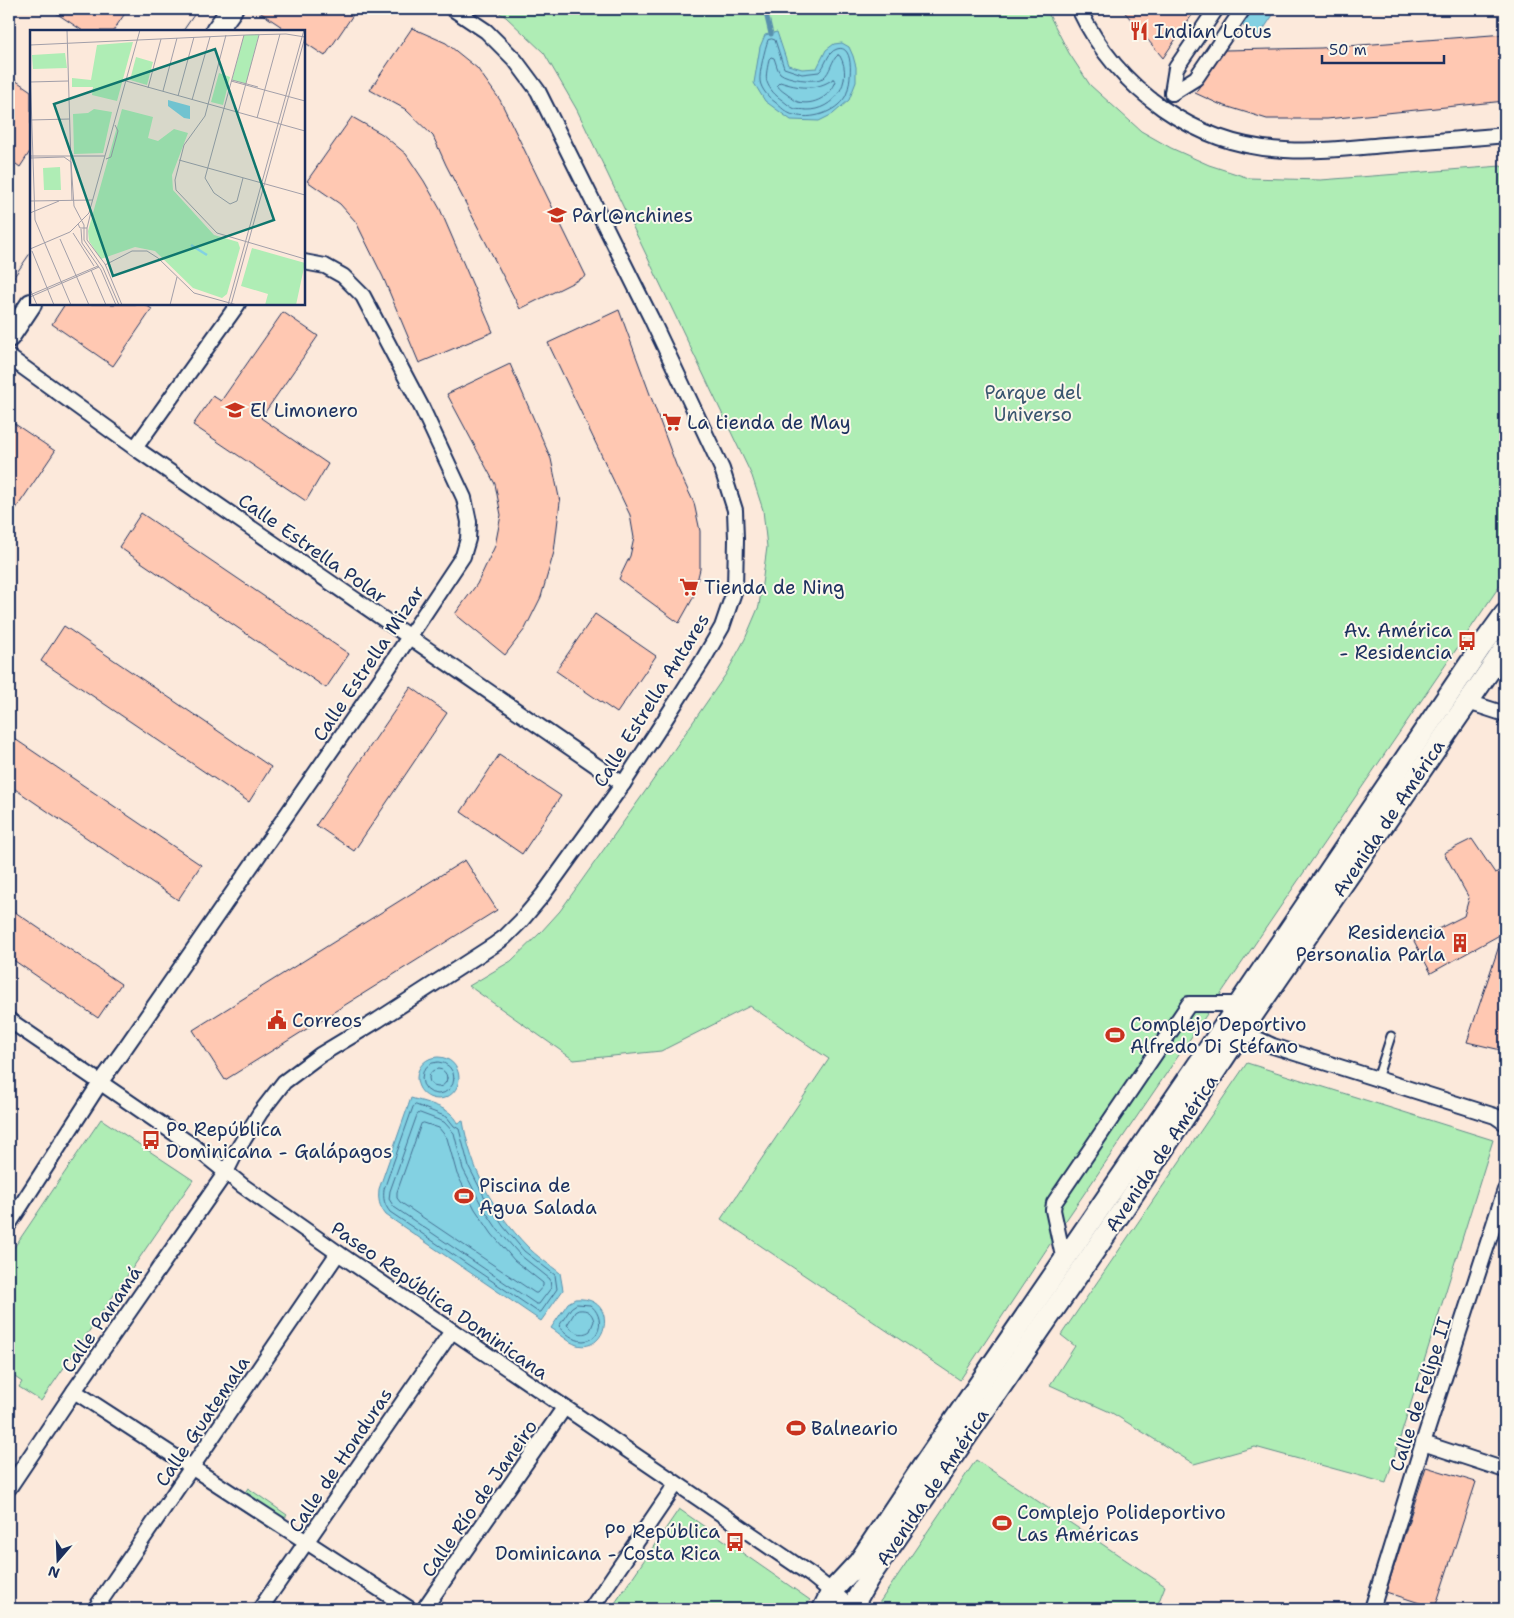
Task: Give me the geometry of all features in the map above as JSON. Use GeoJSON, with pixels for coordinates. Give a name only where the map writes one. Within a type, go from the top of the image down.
{"type":"FeatureCollection","features":[{"type":"Feature","properties":{"kind":"main road"},"geometry":{"type":"LineString","coordinates":[[217,30],[232,9]]}},
{"type":"Feature","properties":{"kind":"main road"},"geometry":{"type":"LineString","coordinates":[[9,337],[30,305]]}},
{"type":"Feature","properties":{"kind":"main road","name":"Avenida de América"},"geometry":{"type":"LineString","coordinates":[[852,1608],[868,1580],[1124,1208],[1234,1028],[1240,1004],[1505,614]]}},
{"type":"Feature","properties":{"kind":"main road","name":"Avenida de América"},"geometry":{"type":"LineString","coordinates":[[823,1609],[832,1591],[859,1562],[1064,1261],[1234,1028],[1505,648]]}},
{"type":"Feature","properties":{"kind":"street","name":"Calle Estrella Antares"},"geometry":{"type":"LineString","coordinates":[[226,1172],[260,1113],[284,1082],[320,1055],[378,1020],[505,937],[542,896],[623,784],[703,660],[722,627],[735,590],[735,510],[722,469],[651,318],[538,91],[515,60],[486,32],[453,9]]}},
{"type":"Feature","properties":{"kind":"street"},"geometry":{"type":"LineString","coordinates":[[1079,9],[1107,56],[1139,91],[1192,126],[1226,139],[1257,147],[1284,150],[1325,150],[1505,135]]}},
{"type":"Feature","properties":{"kind":"street"},"geometry":{"type":"LineString","coordinates":[[1216,9],[1176,68],[1172,93],[1196,78],[1243,9]]}},
{"type":"Feature","properties":{"kind":"street","name":"Calle Estrella Mizar"},"geometry":{"type":"LineString","coordinates":[[9,1224],[100,1082],[215,920],[463,556],[468,539],[469,522],[464,498],[422,408],[363,296],[343,276],[326,266],[305,262]]}},
{"type":"Feature","properties":{"kind":"street"},"geometry":{"type":"LineString","coordinates":[[135,448],[237,305]]}},
{"type":"Feature","properties":{"kind":"street","name":"Calle Estrella Polar"},"geometry":{"type":"LineString","coordinates":[[9,357],[135,448],[623,784]]}},
{"type":"Feature","properties":{"kind":"street"},"geometry":{"type":"LineString","coordinates":[[1468,702],[1505,714]]}},
{"type":"Feature","properties":{"kind":"street"},"geometry":{"type":"LineString","coordinates":[[1064,1261],[1053,1210],[1054,1203],[1189,1004],[1240,1004]]}},
{"type":"Feature","properties":{"kind":"street","name":"Paseo República Dominicana"},"geometry":{"type":"LineString","coordinates":[[9,1020],[196,1148],[243,1186],[338,1253],[811,1575],[852,1608]]}},
{"type":"Feature","properties":{"kind":"street"},"geometry":{"type":"LineString","coordinates":[[1234,1028],[1273,1046],[1495,1116],[1505,1122]]}},
{"type":"Feature","properties":{"kind":"street","name":"Calle Panamá"},"geometry":{"type":"LineString","coordinates":[[9,1488],[226,1172]]}},
{"type":"Feature","properties":{"kind":"street","name":"Calle de Felipe II"},"geometry":{"type":"LineString","coordinates":[[1372,1609],[1423,1443],[1505,1190]]}},
{"type":"Feature","properties":{"kind":"street","name":"Calle Guatemala"},"geometry":{"type":"LineString","coordinates":[[96,1609],[338,1253]]}},
{"type":"Feature","properties":{"kind":"street","name":"Calle de Honduras"},"geometry":{"type":"LineString","coordinates":[[260,1609],[452,1331]]}},
{"type":"Feature","properties":{"kind":"street"},"geometry":{"type":"LineString","coordinates":[[74,1391],[410,1609]]}},
{"type":"Feature","properties":{"kind":"street","name":"Calle Río de Janeiro"},"geometry":{"type":"LineString","coordinates":[[424,1609],[564,1408]]}},
{"type":"Feature","properties":{"kind":"street"},"geometry":{"type":"LineString","coordinates":[[1423,1443],[1505,1470]]}},
{"type":"Feature","properties":{"kind":"street"},"geometry":{"type":"LineString","coordinates":[[591,1609],[676,1484]]}},
{"type":"Feature","properties":{"kind":"lane"},"geometry":{"type":"LineString","coordinates":[[1376,1080],[1391,1036]]}},
{"type":"Feature","properties":{"kind":"green space","name":"Parque del Universo"},"geometry":{"type":"Polygon","coordinates":[[[493,9],[1046,9],[1069,53],[1090,85],[1141,131],[1171,148],[1209,165],[1249,178],[1321,180],[1501,166],[1505,169],[1505,578],[1058,1232],[960,1380],[721,1219],[829,1059],[750,1006],[661,1051],[574,1060],[469,986],[511,961],[560,911],[726,674],[745,639],[759,606],[767,547],[763,510],[752,476],[577,110],[544,53],[506,17],[493,9]]]}},
{"type":"Feature","properties":{"kind":"green space"},"geometry":{"type":"Polygon","coordinates":[[[1247,1063],[1493,1140],[1386,1483],[1255,1447],[1194,1464],[1112,1413],[1050,1385],[1075,1346],[1061,1335],[1247,1063]]]}},
{"type":"Feature","properties":{"kind":"green space"},"geometry":{"type":"Polygon","coordinates":[[[101,1119],[193,1180],[41,1401],[19,1387],[22,1382],[9,1373],[9,1255],[101,1119]]]}},
{"type":"Feature","properties":{"kind":"green space","name":"Complejo Polideportivo Las Américas"},"geometry":{"type":"Polygon","coordinates":[[[976,1460],[1165,1586],[1156,1609],[875,1609],[976,1460]]]}},
{"type":"Feature","properties":{"kind":"green space"},"geometry":{"type":"Polygon","coordinates":[[[248,1488],[287,1515],[275,1532],[236,1506],[248,1488]]]}},
{"type":"Feature","properties":{"kind":"green space"},"geometry":{"type":"Polygon","coordinates":[[[679,1509],[810,1600],[803,1609],[611,1609],[679,1509]]]}},
{"type":"Feature","properties":{"kind":"water"},"geometry":{"type":"Polygon","coordinates":[[[1253,9],[1277,9],[1259,36],[1242,25],[1253,9]]]}},
{"type":"Feature","properties":{"kind":"water"},"geometry":{"type":"Polygon","coordinates":[[[777,32],[788,65],[802,69],[817,68],[826,50],[834,44],[842,43],[849,47],[856,67],[856,82],[849,100],[833,114],[819,121],[791,120],[765,101],[754,83],[760,47],[765,35],[777,32]]]}},
{"type":"Feature","properties":{"kind":"water"},"geometry":{"type":"Polygon","coordinates":[[[438,1057],[453,1063],[459,1078],[453,1093],[438,1099],[423,1093],[417,1078],[423,1063],[438,1057]]]}},
{"type":"Feature","properties":{"kind":"water"},"geometry":{"type":"Polygon","coordinates":[[[411,1098],[444,1109],[458,1123],[463,1121],[478,1173],[494,1204],[527,1246],[538,1257],[560,1273],[563,1290],[541,1321],[386,1215],[380,1206],[379,1189],[411,1098]]]}},
{"type":"Feature","properties":{"kind":"water"},"geometry":{"type":"Polygon","coordinates":[[[575,1299],[589,1300],[598,1306],[603,1314],[604,1324],[602,1333],[596,1341],[588,1345],[574,1344],[551,1328],[568,1303],[575,1299]]]}},
{"type":"Feature","properties":{"kind":"building"},"geometry":{"type":"Polygon","coordinates":[[[50,9],[128,9],[114,30],[82,30],[50,9]]]}},
{"type":"Feature","properties":{"kind":"building"},"geometry":{"type":"Polygon","coordinates":[[[255,9],[357,9],[325,56],[305,43],[305,30],[286,30],[255,9]]]}},
{"type":"Feature","properties":{"kind":"building"},"geometry":{"type":"Polygon","coordinates":[[[1122,9],[1196,9],[1163,58],[1122,9]]]}},
{"type":"Feature","properties":{"kind":"building"},"geometry":{"type":"Polygon","coordinates":[[[412,28],[446,43],[477,68],[500,100],[586,276],[520,309],[433,136],[405,109],[370,90],[412,28]]]}},
{"type":"Feature","properties":{"kind":"building"},"geometry":{"type":"Polygon","coordinates":[[[1505,34],[1505,101],[1327,119],[1267,119],[1219,104],[1195,93],[1225,50],[1321,48],[1505,34]]]}},
{"type":"Feature","properties":{"kind":"building"},"geometry":{"type":"Polygon","coordinates":[[[9,76],[30,90],[30,152],[20,167],[9,159],[9,76]]]}},
{"type":"Feature","properties":{"kind":"building"},"geometry":{"type":"Polygon","coordinates":[[[352,117],[382,134],[406,154],[424,181],[440,209],[493,332],[419,363],[383,277],[356,222],[340,204],[307,181],[352,117]]]}},
{"type":"Feature","properties":{"kind":"building"},"geometry":{"type":"Polygon","coordinates":[[[64,305],[146,305],[152,309],[113,366],[52,324],[64,305]]]}},
{"type":"Feature","properties":{"kind":"building"},"geometry":{"type":"Polygon","coordinates":[[[619,310],[676,465],[694,503],[700,531],[700,569],[693,598],[679,623],[619,579],[630,556],[634,538],[630,515],[548,343],[619,310]]]}},
{"type":"Feature","properties":{"kind":"building","name":"El Limonero"},"geometry":{"type":"Polygon","coordinates":[[[283,312],[318,336],[261,418],[328,464],[306,501],[193,425],[213,396],[221,401],[283,312]]]}},
{"type":"Feature","properties":{"kind":"building"},"geometry":{"type":"Polygon","coordinates":[[[510,364],[551,459],[560,502],[554,552],[541,597],[525,629],[505,655],[455,614],[477,584],[495,546],[501,515],[495,484],[447,394],[510,364]]]}},
{"type":"Feature","properties":{"kind":"building"},"geometry":{"type":"Polygon","coordinates":[[[9,420],[55,451],[9,519],[9,420]]]}},
{"type":"Feature","properties":{"kind":"building"},"geometry":{"type":"Polygon","coordinates":[[[141,513],[349,654],[326,688],[119,547],[141,513]]]}},
{"type":"Feature","properties":{"kind":"building"},"geometry":{"type":"Polygon","coordinates":[[[595,614],[656,656],[617,713],[556,671],[595,614]]]}},
{"type":"Feature","properties":{"kind":"building"},"geometry":{"type":"Polygon","coordinates":[[[64,626],[271,767],[249,802],[41,661],[64,626]]]}},
{"type":"Feature","properties":{"kind":"building"},"geometry":{"type":"Polygon","coordinates":[[[411,687],[447,713],[354,851],[316,825],[411,687]]]}},
{"type":"Feature","properties":{"kind":"building"},"geometry":{"type":"Polygon","coordinates":[[[9,735],[201,865],[178,900],[9,785],[9,735]]]}},
{"type":"Feature","properties":{"kind":"building"},"geometry":{"type":"Polygon","coordinates":[[[499,755],[561,796],[522,854],[461,812],[499,755]]]}},
{"type":"Feature","properties":{"kind":"building","name":"Residencia Personalia Parla"},"geometry":{"type":"Polygon","coordinates":[[[1472,839],[1495,873],[1505,868],[1505,932],[1431,973],[1414,941],[1464,916],[1469,898],[1444,853],[1472,839]]]}},
{"type":"Feature","properties":{"kind":"building"},"geometry":{"type":"Polygon","coordinates":[[[465,860],[497,910],[225,1080],[193,1030],[465,860]]]}},
{"type":"Feature","properties":{"kind":"building"},"geometry":{"type":"Polygon","coordinates":[[[9,908],[121,984],[98,1018],[9,957],[9,908]]]}},
{"type":"Feature","properties":{"kind":"building"},"geometry":{"type":"Polygon","coordinates":[[[1503,934],[1505,935],[1505,1051],[1467,1042],[1503,934]]]}},
{"type":"Feature","properties":{"kind":"building"},"geometry":{"type":"Polygon","coordinates":[[[1426,1467],[1476,1482],[1435,1608],[1386,1592],[1426,1467]]]}},
{"type":"Feature","properties":{"kind":"waterway"},"geometry":{"type":"LineString","coordinates":[[765,9],[771,34]]}},
{"type":"Feature","properties":{"kind":"tram line"},"geometry":{"type":"LineString","coordinates":[[184,30],[198,9]]}},
{"type":"Feature","properties":{"kind":"tram line"},"geometry":{"type":"LineString","coordinates":[[9,284],[30,253]]}},
{"type":"Feature","properties":{"kind":"place","name":"Indian Lotus"},"geometry":{"type":"Point","coordinates":[1139,31]}},
{"type":"Feature","properties":{"kind":"place","name":"Parl@nchines"},"geometry":{"type":"Point","coordinates":[557,215]}},
{"type":"Feature","properties":{"kind":"place","name":"El Limonero"},"geometry":{"type":"Point","coordinates":[235,410]}},
{"type":"Feature","properties":{"kind":"place","name":"La tienda de May"},"geometry":{"type":"Point","coordinates":[672,422]}},
{"type":"Feature","properties":{"kind":"place","name":"Tienda de Ning"},"geometry":{"type":"Point","coordinates":[689,587]}},
{"type":"Feature","properties":{"kind":"place","name":"Av. América - Residencia"},"geometry":{"type":"Point","coordinates":[1467,641]}},
{"type":"Feature","properties":{"kind":"place","name":"Residencia Personalia Parla"},"geometry":{"type":"Point","coordinates":[1460,943]}},
{"type":"Feature","properties":{"kind":"place","name":"Correos"},"geometry":{"type":"Point","coordinates":[277,1020]}},
{"type":"Feature","properties":{"kind":"place","name":"Complejo Deportivo Alfredo Di Stéfano"},"geometry":{"type":"Point","coordinates":[1115,1035]}},
{"type":"Feature","properties":{"kind":"place","name":"Pº República Dominicana - Galápagos"},"geometry":{"type":"Point","coordinates":[151,1140]}},
{"type":"Feature","properties":{"kind":"place","name":"Piscina de Agua Salada"},"geometry":{"type":"Point","coordinates":[464,1196]}},
{"type":"Feature","properties":{"kind":"place","name":"Balneario"},"geometry":{"type":"Point","coordinates":[796,1428]}},
{"type":"Feature","properties":{"kind":"place","name":"Complejo Polideportivo Las Américas"},"geometry":{"type":"Point","coordinates":[1002,1523]}},
{"type":"Feature","properties":{"kind":"place","name":"Pº República Dominicana - Costa Rica"},"geometry":{"type":"Point","coordinates":[735,1542]}}]}
